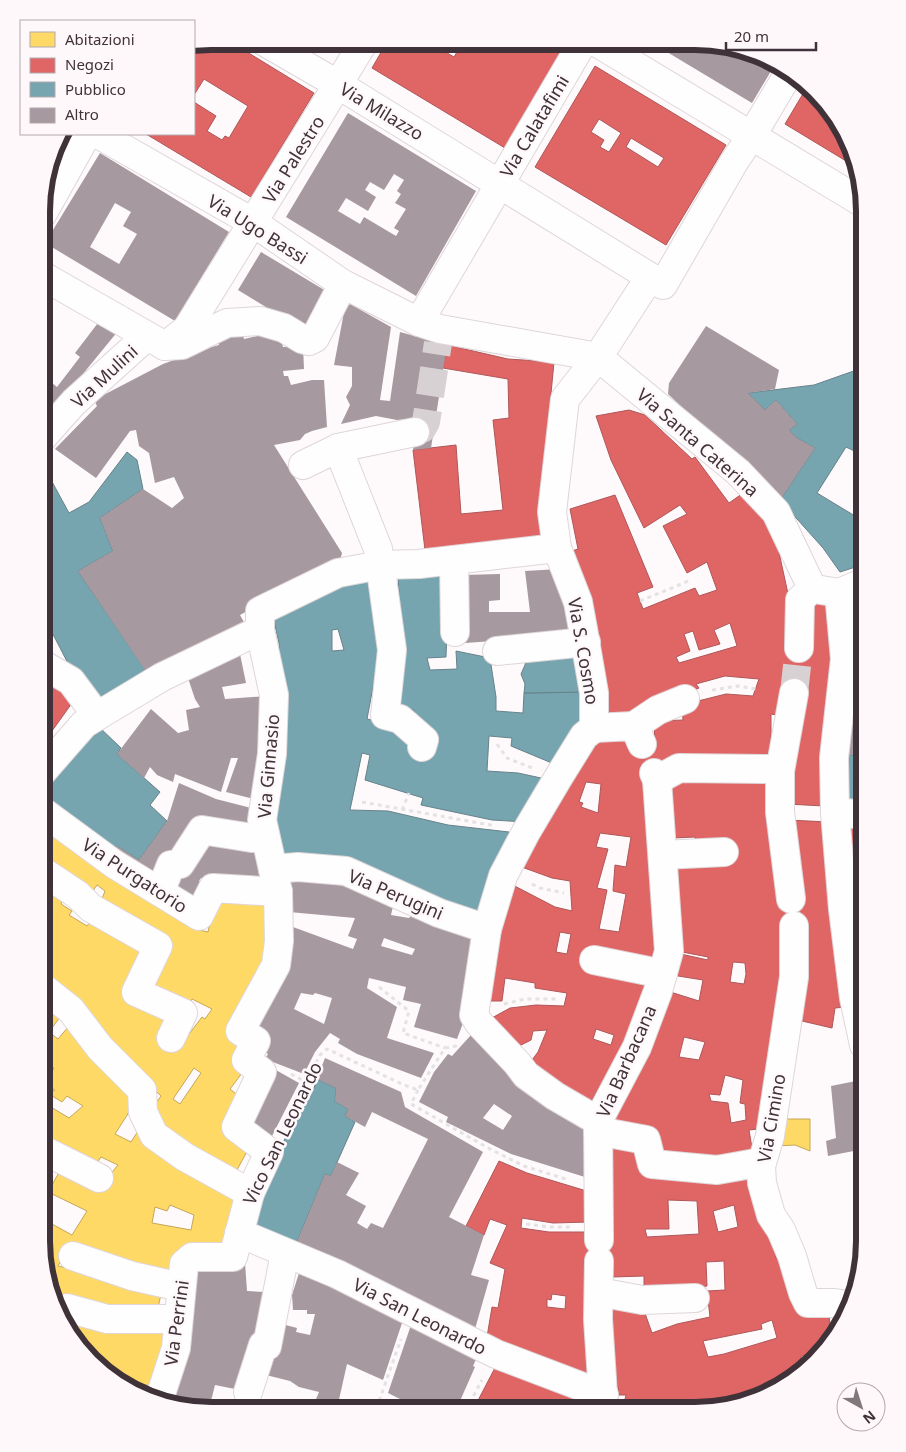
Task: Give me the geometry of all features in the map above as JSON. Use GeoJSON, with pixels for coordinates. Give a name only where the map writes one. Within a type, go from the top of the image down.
{"type":"FeatureCollection","features":[{"type":"Feature","properties":{"kind":"street","name":"Via Milazzo"},"geometry":{"type":"LineString","coordinates":[[279,50],[500,183],[656,281]]}},
{"type":"Feature","properties":{"kind":"street","name":"Via Palestro"},"geometry":{"type":"LineString","coordinates":[[156,342],[187,329],[359,50]]}},
{"type":"Feature","properties":{"kind":"street","name":"Via Calatafimi"},"geometry":{"type":"LineString","coordinates":[[432,331],[500,183],[578,50]]}},
{"type":"Feature","properties":{"kind":"street"},"geometry":{"type":"LineString","coordinates":[[609,50],[856,198]]}},
{"type":"Feature","properties":{"kind":"street","name":"Via S. Cosmo"},"geometry":{"type":"LineString","coordinates":[[685,699],[658,710],[638,735],[594,728],[594,693],[586,642],[578,602],[557,548],[552,512],[564,399],[656,281],[752,135],[786,79]]}},
{"type":"Feature","properties":{"kind":"street"},"geometry":{"type":"LineString","coordinates":[[51,199],[86,135]]}},
{"type":"Feature","properties":{"kind":"street","name":"Via Ugo Bassi"},"geometry":{"type":"LineString","coordinates":[[100,135],[254,223],[343,284],[432,331],[598,357]]}},
{"type":"Feature","properties":{"kind":"street","name":"Via Mulini"},"geometry":{"type":"LineString","coordinates":[[50,281],[156,342],[182,345],[227,323],[260,321],[284,328],[309,342],[315,338],[343,284]]}},
{"type":"Feature","properties":{"kind":"street","name":"Via Mulini"},"geometry":{"type":"LineString","coordinates":[[50,429],[74,402],[156,342]]}},
{"type":"Feature","properties":{"kind":"street","name":"Via Santa Caterina"},"geometry":{"type":"LineString","coordinates":[[598,357],[738,472],[776,512],[812,588]]}},
{"type":"Feature","properties":{"kind":"street"},"geometry":{"type":"LineString","coordinates":[[303,465],[338,448],[415,432]]}},
{"type":"Feature","properties":{"kind":"street"},"geometry":{"type":"LineString","coordinates":[[338,448],[378,549],[392,650],[385,715],[400,719],[424,740],[422,747]]}},
{"type":"Feature","properties":{"kind":"street"},"geometry":{"type":"LineString","coordinates":[[50,763],[84,724],[162,677],[260,630],[260,611],[338,573],[380,565],[419,564],[557,548]]}},
{"type":"Feature","properties":{"kind":"street"},"geometry":{"type":"LineString","coordinates":[[454,560],[455,632]]}},
{"type":"Feature","properties":{"kind":"street"},"geometry":{"type":"LineString","coordinates":[[799,648],[800,600],[812,588],[839,593],[856,586]]}},
{"type":"Feature","properties":{"kind":"street"},"geometry":{"type":"LineString","coordinates":[[839,593],[844,659],[834,758],[835,812],[843,909],[856,1007]]}},
{"type":"Feature","properties":{"kind":"street","name":"Via Ginnasio"},"geometry":{"type":"LineString","coordinates":[[260,630],[274,695],[272,754],[262,820],[276,881],[279,941],[276,965],[240,1031],[256,1041],[246,1060],[262,1072],[236,1128],[269,1152]]}},
{"type":"Feature","properties":{"kind":"street"},"geometry":{"type":"LineString","coordinates":[[497,651],[586,642]]}},
{"type":"Feature","properties":{"kind":"street"},"geometry":{"type":"LineString","coordinates":[[50,669],[71,682],[97,716]]}},
{"type":"Feature","properties":{"kind":"street"},"geometry":{"type":"LineString","coordinates":[[791,899],[780,812],[780,772],[794,693]]}},
{"type":"Feature","properties":{"kind":"street"},"geometry":{"type":"LineString","coordinates":[[594,728],[584,736],[558,778],[503,876],[487,929],[474,1015],[479,1023],[517,1063],[526,1076],[598,1126],[646,1140],[652,1164],[717,1170],[762,1162]]}},
{"type":"Feature","properties":{"kind":"street","name":"Via Barbacana"},"geometry":{"type":"LineString","coordinates":[[604,1402],[598,1319],[598,1126],[636,1047],[663,974],[669,950],[663,855],[655,776],[679,768],[769,769],[780,772]]}},
{"type":"Feature","properties":{"kind":"street"},"geometry":{"type":"LineString","coordinates":[[835,812],[856,814]]}},
{"type":"Feature","properties":{"kind":"street","name":"Via Purgatorio"},"geometry":{"type":"LineString","coordinates":[[50,817],[114,864],[199,916],[213,888],[276,881]]}},
{"type":"Feature","properties":{"kind":"street"},"geometry":{"type":"LineString","coordinates":[[160,892],[171,866],[180,864],[202,830],[252,838],[265,836]]}},
{"type":"Feature","properties":{"kind":"street"},"geometry":{"type":"LineString","coordinates":[[663,855],[724,852]]}},
{"type":"Feature","properties":{"kind":"street","name":"Via Perugini"},"geometry":{"type":"LineString","coordinates":[[276,881],[298,867],[346,871],[439,913],[487,929]]}},
{"type":"Feature","properties":{"kind":"street"},"geometry":{"type":"LineString","coordinates":[[50,876],[78,895],[92,908],[158,946],[136,992],[183,1013],[171,1038]]}},
{"type":"Feature","properties":{"kind":"street","name":"Via Cimino"},"geometry":{"type":"LineString","coordinates":[[794,926],[794,977],[770,1136],[762,1162],[762,1183],[771,1215],[781,1230],[792,1256],[803,1293],[808,1303],[834,1302],[842,1304]]}},
{"type":"Feature","properties":{"kind":"street"},"geometry":{"type":"LineString","coordinates":[[594,960],[663,974]]}},
{"type":"Feature","properties":{"kind":"street"},"geometry":{"type":"LineString","coordinates":[[50,993],[71,1010],[100,1048],[142,1090],[143,1112],[154,1135],[185,1157],[250,1193]]}},
{"type":"Feature","properties":{"kind":"street","name":"Vico San Leonardo"},"geometry":{"type":"LineString","coordinates":[[239,1233],[250,1193],[269,1152]]}},
{"type":"Feature","properties":{"kind":"street"},"geometry":{"type":"LineString","coordinates":[[50,1161],[99,1178]]}},
{"type":"Feature","properties":{"kind":"street","name":"Via San Leonardo"},"geometry":{"type":"LineString","coordinates":[[239,1233],[336,1274],[412,1310],[496,1354],[602,1402]]}},
{"type":"Feature","properties":{"kind":"street","name":"Via Perrini"},"geometry":{"type":"LineString","coordinates":[[161,1394],[176,1348],[184,1264],[192,1257],[234,1257],[239,1233]]}},
{"type":"Feature","properties":{"kind":"street"},"geometry":{"type":"LineString","coordinates":[[248,1392],[263,1345],[267,1346],[286,1252]]}},
{"type":"Feature","properties":{"kind":"street"},"geometry":{"type":"LineString","coordinates":[[73,1256],[132,1276],[181,1287]]}},
{"type":"Feature","properties":{"kind":"street"},"geometry":{"type":"LineString","coordinates":[[598,1292],[642,1300],[696,1298]]}},
{"type":"Feature","properties":{"kind":"street"},"geometry":{"type":"LineString","coordinates":[[67,1308],[107,1318],[178,1319]]}},
{"type":"Feature","properties":{"kind":"path"},"geometry":{"type":"LineString","coordinates":[[640,601],[691,580]]}},
{"type":"Feature","properties":{"kind":"path"},"geometry":{"type":"LineString","coordinates":[[685,699],[716,688],[738,686],[756,689]]}},
{"type":"Feature","properties":{"kind":"path"},"geometry":{"type":"LineString","coordinates":[[498,744],[507,758],[558,778]]}},
{"type":"Feature","properties":{"kind":"path"},"geometry":{"type":"LineString","coordinates":[[402,810],[409,793]]}},
{"type":"Feature","properties":{"kind":"path"},"geometry":{"type":"LineString","coordinates":[[362,802],[526,832]]}},
{"type":"Feature","properties":{"kind":"path"},"geometry":{"type":"LineString","coordinates":[[527,881],[540,888],[564,894]]}},
{"type":"Feature","properties":{"kind":"path"},"geometry":{"type":"LineString","coordinates":[[379,987],[409,1011],[403,1034],[445,1048],[456,1046],[479,1023],[486,1012],[509,1002],[525,999],[559,999]]}},
{"type":"Feature","properties":{"kind":"path"},"geometry":{"type":"LineString","coordinates":[[445,1048],[411,1104],[490,1150],[524,1166],[598,1190]]}},
{"type":"Feature","properties":{"kind":"path","name":"Vico San Leonardo"},"geometry":{"type":"LineString","coordinates":[[269,1152],[320,1055],[327,1049],[418,1090]]}},
{"type":"Feature","properties":{"kind":"path"},"geometry":{"type":"LineString","coordinates":[[526,1224],[550,1227],[586,1227],[599,1241]]}},
{"type":"Feature","properties":{"kind":"path"},"geometry":{"type":"LineString","coordinates":[[379,1402],[412,1310]]}},
{"type":"Feature","properties":{"kind":"building: Abitazioni"},"geometry":{"type":"Polygon","coordinates":[[[50,828],[89,855],[185,912],[182,920],[199,930],[208,932],[216,896],[247,895],[271,898],[268,961],[245,1012],[231,1033],[251,1045],[242,1061],[248,1065],[230,1089],[240,1097],[232,1107],[235,1110],[225,1131],[249,1148],[233,1177],[181,1149],[159,1133],[151,1110],[161,1096],[138,1074],[129,1087],[140,1095],[115,1134],[131,1142],[140,1128],[162,1146],[156,1154],[241,1195],[228,1253],[196,1248],[180,1252],[177,1277],[139,1269],[70,1243],[58,1266],[162,1290],[157,1312],[122,1313],[94,1308],[62,1298],[61,1300],[53,1272],[50,1223],[72,1235],[87,1211],[50,1193],[50,1188],[61,1169],[98,1189],[118,1165],[101,1157],[97,1163],[50,1140],[50,1106],[69,1118],[83,1106],[67,1096],[62,1102],[50,1095],[55,1090],[50,1087],[50,1074],[54,1068],[50,1066],[50,1033],[58,1039],[69,1026],[95,1052],[90,1057],[111,1075],[122,1057],[94,1031],[98,1026],[74,1002],[50,982],[50,883],[65,894],[61,904],[72,911],[69,915],[87,926],[95,915],[144,944],[132,971],[138,975],[129,992],[173,1022],[160,1037],[177,1050],[202,1017],[205,1019],[212,1009],[192,999],[190,1003],[152,987],[170,943],[98,909],[105,891],[97,885],[90,895],[50,869],[50,828]],[[194,1068],[173,1099],[180,1104],[201,1073],[194,1068]],[[170,1205],[167,1211],[155,1207],[152,1223],[191,1230],[194,1215],[170,1205]]]}},
{"type":"Feature","properties":{"kind":"building: Abitazioni"},"geometry":{"type":"Polygon","coordinates":[[[50,1003],[63,1013],[50,1031],[50,1003]]]}},
{"type":"Feature","properties":{"kind":"building: Abitazioni"},"geometry":{"type":"Polygon","coordinates":[[[780,1119],[810,1119],[810,1151],[795,1145],[775,1146],[780,1119]]]}},
{"type":"Feature","properties":{"kind":"building: Abitazioni"},"geometry":{"type":"Polygon","coordinates":[[[566,1267],[590,1267],[590,1295],[566,1296],[566,1267]]]}},
{"type":"Feature","properties":{"kind":"building: Abitazioni"},"geometry":{"type":"Polygon","coordinates":[[[68,1314],[171,1327],[159,1388],[136,1383],[113,1369],[83,1339],[68,1314]]]}},
{"type":"Feature","properties":{"kind":"building: Negozi"},"geometry":{"type":"Polygon","coordinates":[[[244,50],[314,93],[251,197],[148,135],[195,135],[195,103],[216,116],[207,131],[222,140],[225,136],[229,138],[248,106],[204,79],[195,93],[195,51],[244,50]]]}},
{"type":"Feature","properties":{"kind":"building: Negozi"},"geometry":{"type":"Polygon","coordinates":[[[382,50],[442,50],[454,57],[458,50],[564,50],[505,148],[372,68],[382,50]]]}},
{"type":"Feature","properties":{"kind":"building: Negozi"},"geometry":{"type":"Polygon","coordinates":[[[595,66],[726,145],[666,245],[535,167],[595,66]],[[599,119],[591,132],[604,140],[600,147],[609,152],[621,133],[599,119]],[[631,138],[626,147],[658,167],[664,158],[631,138]]]}},
{"type":"Feature","properties":{"kind":"building: Negozi"},"geometry":{"type":"Polygon","coordinates":[[[804,92],[823,113],[844,150],[849,163],[785,124],[804,92]]]}},
{"type":"Feature","properties":{"kind":"building: Negozi"},"geometry":{"type":"Polygon","coordinates":[[[447,345],[508,359],[554,362],[540,509],[541,538],[425,550],[413,450],[456,445],[461,514],[503,510],[493,420],[509,418],[508,379],[443,368],[447,345]]]}},
{"type":"Feature","properties":{"kind":"building: Negozi"},"geometry":{"type":"Polygon","coordinates":[[[629,410],[645,415],[692,459],[695,457],[729,503],[746,491],[775,534],[790,603],[835,602],[824,806],[787,804],[777,715],[771,714],[771,766],[651,775],[661,969],[622,1050],[587,1108],[526,1068],[538,1052],[547,1030],[533,1031],[531,1040],[511,1050],[490,1019],[510,1008],[536,1005],[564,1006],[567,993],[535,988],[535,983],[505,978],[502,1001],[480,1001],[507,882],[555,907],[572,911],[570,881],[552,878],[519,866],[587,738],[629,737],[655,743],[654,721],[683,720],[682,705],[726,694],[753,696],[759,679],[725,676],[696,684],[699,688],[687,693],[641,704],[642,708],[607,718],[566,553],[578,549],[570,509],[615,495],[653,587],[637,593],[643,609],[695,588],[699,596],[717,590],[707,562],[687,573],[663,526],[687,514],[680,505],[644,528],[611,460],[596,416],[629,410]],[[730,623],[714,630],[720,644],[699,650],[693,631],[684,634],[690,651],[676,657],[679,663],[737,646],[730,623]],[[586,782],[579,802],[583,803],[581,807],[598,813],[601,784],[586,782]],[[600,833],[596,847],[608,849],[597,888],[607,890],[599,929],[619,932],[626,894],[613,891],[615,865],[626,867],[631,837],[600,833]],[[560,932],[556,952],[567,954],[571,934],[560,932]],[[596,1029],[593,1039],[611,1045],[614,1035],[596,1029]]]}},
{"type":"Feature","properties":{"kind":"building: Negozi"},"geometry":{"type":"Polygon","coordinates":[[[50,679],[77,696],[50,734],[50,679]]]}},
{"type":"Feature","properties":{"kind":"building: Negozi"},"geometry":{"type":"Polygon","coordinates":[[[769,777],[788,820],[828,822],[846,1007],[835,1008],[832,1028],[802,1021],[805,967],[784,979],[764,1079],[762,1103],[767,1128],[749,1130],[754,1160],[659,1153],[609,1129],[664,990],[699,1001],[703,980],[672,975],[676,953],[708,960],[708,957],[677,951],[674,864],[696,844],[695,837],[673,838],[667,779],[769,777]],[[733,962],[730,982],[744,984],[746,974],[745,963],[733,962]],[[684,1037],[679,1057],[699,1060],[705,1042],[684,1037]],[[725,1075],[720,1095],[709,1094],[711,1101],[728,1103],[731,1123],[746,1120],[745,1104],[740,1103],[743,1080],[725,1075]]]}},
{"type":"Feature","properties":{"kind":"building: Negozi"},"geometry":{"type":"Polygon","coordinates":[[[848,818],[856,818],[856,937],[853,938],[848,818]]]}},
{"type":"Feature","properties":{"kind":"building: Negozi"},"geometry":{"type":"Polygon","coordinates":[[[604,1136],[638,1141],[640,1172],[718,1174],[747,1168],[766,1221],[776,1258],[785,1256],[789,1273],[792,1272],[803,1313],[828,1308],[830,1327],[808,1355],[801,1356],[802,1361],[793,1369],[756,1390],[726,1399],[705,1402],[624,1402],[626,1395],[619,1395],[605,1308],[642,1305],[652,1333],[677,1324],[710,1317],[707,1291],[725,1290],[724,1261],[706,1262],[707,1286],[644,1295],[644,1276],[612,1277],[611,1261],[594,1260],[591,1322],[592,1378],[561,1373],[486,1343],[492,1307],[498,1308],[505,1269],[490,1263],[507,1225],[490,1219],[484,1235],[466,1226],[499,1161],[527,1173],[590,1192],[589,1222],[553,1223],[522,1218],[521,1228],[549,1232],[592,1232],[592,1239],[609,1240],[604,1136]],[[668,1200],[669,1229],[645,1229],[647,1237],[699,1234],[697,1201],[668,1200]],[[734,1205],[713,1211],[718,1232],[738,1227],[734,1205]],[[552,1294],[551,1300],[547,1299],[547,1307],[565,1309],[566,1296],[552,1294]],[[772,1320],[761,1324],[762,1329],[703,1341],[708,1357],[777,1338],[772,1320]]]}},
{"type":"Feature","properties":{"kind":"building: Negozi"},"geometry":{"type":"Polygon","coordinates":[[[497,1364],[599,1402],[477,1402],[497,1364]]]}},
{"type":"Feature","properties":{"kind":"building: Pubblico"},"geometry":{"type":"Polygon","coordinates":[[[856,370],[856,452],[846,447],[817,493],[856,517],[856,567],[840,572],[823,548],[780,500],[815,448],[797,438],[789,430],[797,424],[776,400],[765,410],[748,393],[814,385],[856,370]]]}},
{"type":"Feature","properties":{"kind":"building: Pubblico"},"geometry":{"type":"Polygon","coordinates":[[[127,452],[137,460],[143,489],[100,518],[113,551],[78,571],[149,675],[98,708],[73,673],[50,628],[50,478],[69,513],[89,502],[127,452]]]}},
{"type":"Feature","properties":{"kind":"building: Pubblico"},"geometry":{"type":"Polygon","coordinates":[[[369,573],[384,673],[379,688],[373,687],[367,719],[390,724],[431,747],[431,727],[413,727],[414,710],[394,709],[401,636],[398,574],[449,573],[446,657],[427,658],[430,670],[457,669],[456,651],[490,658],[496,697],[496,711],[523,713],[524,693],[585,692],[581,729],[559,766],[511,746],[512,738],[489,736],[487,771],[518,773],[541,778],[526,822],[492,820],[421,805],[423,798],[365,780],[370,755],[362,753],[350,810],[388,811],[448,825],[509,832],[479,915],[357,866],[275,862],[267,821],[282,744],[279,643],[272,612],[369,573]],[[338,629],[332,630],[332,651],[344,650],[338,629]]]}},
{"type":"Feature","properties":{"kind":"building: Pubblico"},"geometry":{"type":"Polygon","coordinates":[[[552,656],[582,657],[585,692],[524,693],[525,684],[521,674],[526,659],[552,656]]]}},
{"type":"Feature","properties":{"kind":"building: Pubblico"},"geometry":{"type":"Polygon","coordinates":[[[98,726],[121,748],[117,754],[160,792],[150,805],[167,821],[139,860],[117,846],[108,853],[50,806],[50,778],[98,726]]]}},
{"type":"Feature","properties":{"kind":"building: Pubblico"},"geometry":{"type":"Polygon","coordinates":[[[845,755],[856,755],[856,806],[842,805],[845,755]]]}},
{"type":"Feature","properties":{"kind":"building: Pubblico"},"geometry":{"type":"Polygon","coordinates":[[[317,1079],[336,1088],[335,1101],[348,1109],[345,1116],[355,1122],[331,1176],[325,1174],[294,1249],[245,1227],[278,1151],[314,1088],[317,1079]]]}},
{"type":"Feature","properties":{"kind":"building: Altro"},"geometry":{"type":"Polygon","coordinates":[[[664,50],[717,51],[737,55],[772,70],[752,103],[664,50]]]}},
{"type":"Feature","properties":{"kind":"building: Altro"},"geometry":{"type":"Polygon","coordinates":[[[348,113],[476,191],[416,296],[286,217],[348,113]],[[394,174],[384,190],[370,182],[365,190],[376,197],[368,211],[346,198],[338,211],[360,224],[364,217],[396,236],[399,231],[394,228],[406,209],[395,203],[401,194],[397,191],[404,180],[394,174]]]}},
{"type":"Feature","properties":{"kind":"building: Altro"},"geometry":{"type":"Polygon","coordinates":[[[100,153],[229,232],[175,321],[50,246],[50,235],[100,153]],[[115,203],[90,247],[119,264],[137,234],[123,226],[131,212],[115,203]]]}},
{"type":"Feature","properties":{"kind":"building: Altro"},"geometry":{"type":"Polygon","coordinates":[[[261,252],[331,294],[308,333],[238,290],[261,252]]]}},
{"type":"Feature","properties":{"kind":"building: Altro"},"geometry":{"type":"Polygon","coordinates":[[[350,304],[391,327],[380,400],[390,401],[400,332],[447,345],[431,448],[413,450],[418,418],[397,420],[376,416],[341,424],[350,405],[346,397],[352,386],[352,367],[334,365],[345,307],[350,304]]]}},
{"type":"Feature","properties":{"kind":"building: Altro"},"geometry":{"type":"Polygon","coordinates":[[[101,319],[118,331],[50,414],[50,381],[57,387],[80,357],[75,353],[101,319]]]}},
{"type":"Feature","properties":{"kind":"building: Altro"},"geometry":{"type":"Polygon","coordinates":[[[706,326],[779,370],[775,389],[748,393],[765,410],[776,400],[797,424],[789,430],[797,438],[815,448],[780,500],[668,394],[669,383],[706,326]]]}},
{"type":"Feature","properties":{"kind":"building: Altro"},"geometry":{"type":"Polygon","coordinates":[[[242,331],[244,339],[279,331],[283,347],[303,346],[304,369],[283,371],[284,376],[288,376],[291,385],[312,380],[324,380],[327,427],[305,434],[300,440],[274,445],[342,553],[340,561],[240,615],[245,624],[147,673],[78,571],[113,551],[100,518],[143,489],[172,508],[184,498],[174,477],[155,483],[149,453],[139,446],[136,430],[130,431],[96,478],[55,449],[97,406],[94,400],[163,364],[219,345],[217,337],[242,331]]]}},
{"type":"Feature","properties":{"kind":"building: Altro"},"geometry":{"type":"Polygon","coordinates":[[[559,569],[572,632],[548,637],[465,643],[463,575],[500,574],[500,600],[489,601],[489,612],[530,612],[525,571],[559,569]]]}},
{"type":"Feature","properties":{"kind":"building: Altro"},"geometry":{"type":"Polygon","coordinates":[[[856,598],[856,755],[845,755],[845,600],[856,598]]]}},
{"type":"Feature","properties":{"kind":"building: Altro"},"geometry":{"type":"Polygon","coordinates":[[[240,654],[246,683],[222,687],[225,699],[267,696],[258,800],[226,792],[238,758],[231,758],[221,792],[175,774],[173,782],[157,775],[150,767],[144,778],[117,754],[151,709],[178,733],[189,730],[186,710],[200,707],[195,699],[186,672],[240,654]]]}},
{"type":"Feature","properties":{"kind":"building: Altro"},"geometry":{"type":"Polygon","coordinates":[[[179,783],[216,799],[259,810],[254,835],[196,823],[158,882],[108,853],[117,846],[139,860],[167,821],[179,783]]]}},
{"type":"Feature","properties":{"kind":"building: Altro"},"geometry":{"type":"Polygon","coordinates":[[[208,837],[261,841],[266,887],[201,878],[199,881],[208,884],[201,905],[166,887],[208,837]]]}},
{"type":"Feature","properties":{"kind":"building: Altro"},"geometry":{"type":"Polygon","coordinates":[[[290,873],[335,876],[334,884],[364,890],[363,894],[394,902],[391,915],[409,918],[413,913],[443,921],[441,928],[478,937],[468,1010],[457,1039],[414,1027],[421,1004],[403,1000],[406,987],[369,978],[367,988],[397,1007],[387,1038],[434,1053],[421,1078],[357,1054],[338,1043],[340,1039],[330,1033],[315,1052],[304,1074],[265,1059],[268,1054],[258,1047],[253,1031],[285,960],[293,927],[353,949],[357,939],[348,936],[355,918],[289,912],[290,873]],[[384,938],[381,946],[412,955],[415,949],[384,938]],[[301,993],[294,1009],[324,1024],[332,998],[315,993],[313,995],[301,993]]]}},
{"type":"Feature","properties":{"kind":"building: Altro"},"geometry":{"type":"Polygon","coordinates":[[[471,1035],[486,1040],[591,1125],[588,1178],[511,1154],[446,1122],[448,1117],[419,1102],[434,1072],[448,1054],[452,1056],[471,1035]],[[494,1104],[483,1118],[503,1130],[512,1116],[494,1104]]]}},
{"type":"Feature","properties":{"kind":"building: Altro"},"geometry":{"type":"Polygon","coordinates":[[[325,1058],[401,1092],[405,1107],[483,1152],[449,1217],[484,1235],[471,1275],[489,1280],[475,1329],[294,1249],[325,1174],[331,1176],[337,1162],[359,1173],[346,1195],[366,1206],[357,1223],[367,1229],[371,1223],[383,1228],[428,1139],[372,1112],[365,1127],[345,1116],[348,1109],[335,1101],[336,1088],[317,1079],[325,1058]]]}},
{"type":"Feature","properties":{"kind":"building: Altro"},"geometry":{"type":"Polygon","coordinates":[[[274,1069],[299,1083],[269,1142],[245,1131],[274,1069]]]}},
{"type":"Feature","properties":{"kind":"building: Altro"},"geometry":{"type":"Polygon","coordinates":[[[856,1081],[856,1151],[828,1156],[826,1141],[836,1138],[831,1086],[856,1081]]]}},
{"type":"Feature","properties":{"kind":"building: Altro"},"geometry":{"type":"Polygon","coordinates":[[[245,1263],[247,1291],[265,1292],[266,1318],[240,1390],[215,1385],[211,1401],[214,1402],[190,1401],[166,1396],[191,1264],[245,1263]]]}},
{"type":"Feature","properties":{"kind":"building: Altro"},"geometry":{"type":"Polygon","coordinates":[[[301,1267],[405,1314],[383,1380],[347,1364],[338,1402],[315,1402],[319,1392],[299,1387],[290,1381],[262,1374],[278,1323],[297,1328],[296,1332],[310,1335],[315,1314],[307,1314],[307,1310],[293,1310],[292,1295],[301,1267]]]}},
{"type":"Feature","properties":{"kind":"building: Altro"},"geometry":{"type":"Polygon","coordinates":[[[413,1319],[480,1351],[460,1402],[406,1402],[388,1393],[413,1319]]]}},
{"type":"Feature","properties":{"kind":"tunnel"},"geometry":{"type":"LineString","coordinates":[[415,432],[422,429],[426,422],[438,343]]}},
{"type":"Feature","properties":{"kind":"tunnel"},"geometry":{"type":"LineString","coordinates":[[794,693],[799,648]]}}]}
